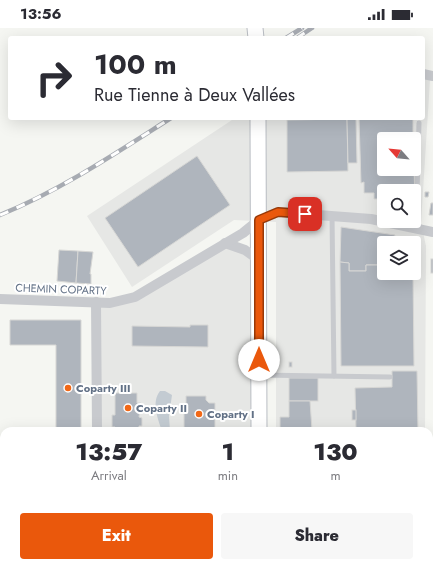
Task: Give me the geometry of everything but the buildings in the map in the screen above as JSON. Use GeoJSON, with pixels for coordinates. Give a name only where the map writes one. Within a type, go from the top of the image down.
{"type":"FeatureCollection","features":[{"type":"Feature","properties":{"kind":"main road"},"geometry":{"type":"LineString","coordinates":[[258,120],[259,427]]}},
{"type":"Feature","properties":{"kind":"street","name":"CHEMIN COPARTY"},"geometry":{"type":"LineString","coordinates":[[0,299],[110,303],[135,297],[243,233],[259,220],[278,212],[332,215],[377,220]]}},
{"type":"Feature","properties":{"kind":"street","name":"CHEMIN COPARTY"},"geometry":{"type":"LineString","coordinates":[[416,228],[433,232]]}},
{"type":"Feature","properties":{"kind":"street"},"geometry":{"type":"LineString","coordinates":[[225,243],[245,250],[259,260]]}},
{"type":"Feature","properties":{"kind":"street"},"geometry":{"type":"LineString","coordinates":[[96,302],[96,427]]}},
{"type":"Feature","properties":{"kind":"lane"},"geometry":{"type":"LineString","coordinates":[[417,184],[419,123]]}},
{"type":"Feature","properties":{"kind":"lane"},"geometry":{"type":"LineString","coordinates":[[332,215],[334,376]]}},
{"type":"Feature","properties":{"kind":"lane"},"geometry":{"type":"LineString","coordinates":[[258,375],[390,377]]}},
{"type":"Feature","properties":{"kind":"shaded area"},"geometry":{"type":"Polygon","coordinates":[[[425,79],[430,80],[421,223],[426,246],[425,427],[276,427],[276,222],[234,220],[132,287],[87,216],[232,120],[425,120],[425,79]]]}},
{"type":"Feature","properties":{"kind":"shaded area"},"geometry":{"type":"Polygon","coordinates":[[[225,243],[259,260],[251,427],[96,427],[96,302],[135,297],[225,243]]]}},
{"type":"Feature","properties":{"kind":"shaded area"},"geometry":{"type":"Polygon","coordinates":[[[160,391],[165,391],[172,395],[169,416],[170,427],[161,427],[157,416],[157,395],[160,391]]]}},
{"type":"Feature","properties":{"kind":"railway"},"geometry":{"type":"LineString","coordinates":[[289,36],[302,28]]}},
{"type":"Feature","properties":{"kind":"railway"},"geometry":{"type":"LineString","coordinates":[[300,36],[312,28]]}},
{"type":"Feature","properties":{"kind":"railway"},"geometry":{"type":"LineString","coordinates":[[0,215],[66,183],[168,120]]}},
{"type":"Feature","properties":{"kind":"place","name":"Coparty III"},"geometry":{"type":"Point","coordinates":[68,388]}},
{"type":"Feature","properties":{"kind":"place","name":"Coparty II"},"geometry":{"type":"Point","coordinates":[128,408]}},
{"type":"Feature","properties":{"kind":"place","name":"Coparty I"},"geometry":{"type":"Point","coordinates":[199,414]}},
{"type":"Feature","properties":{"kind":"route"},"geometry":{"type":"LineString","coordinates":[[259,360],[259,220],[278,212],[305,214]]}}]}
